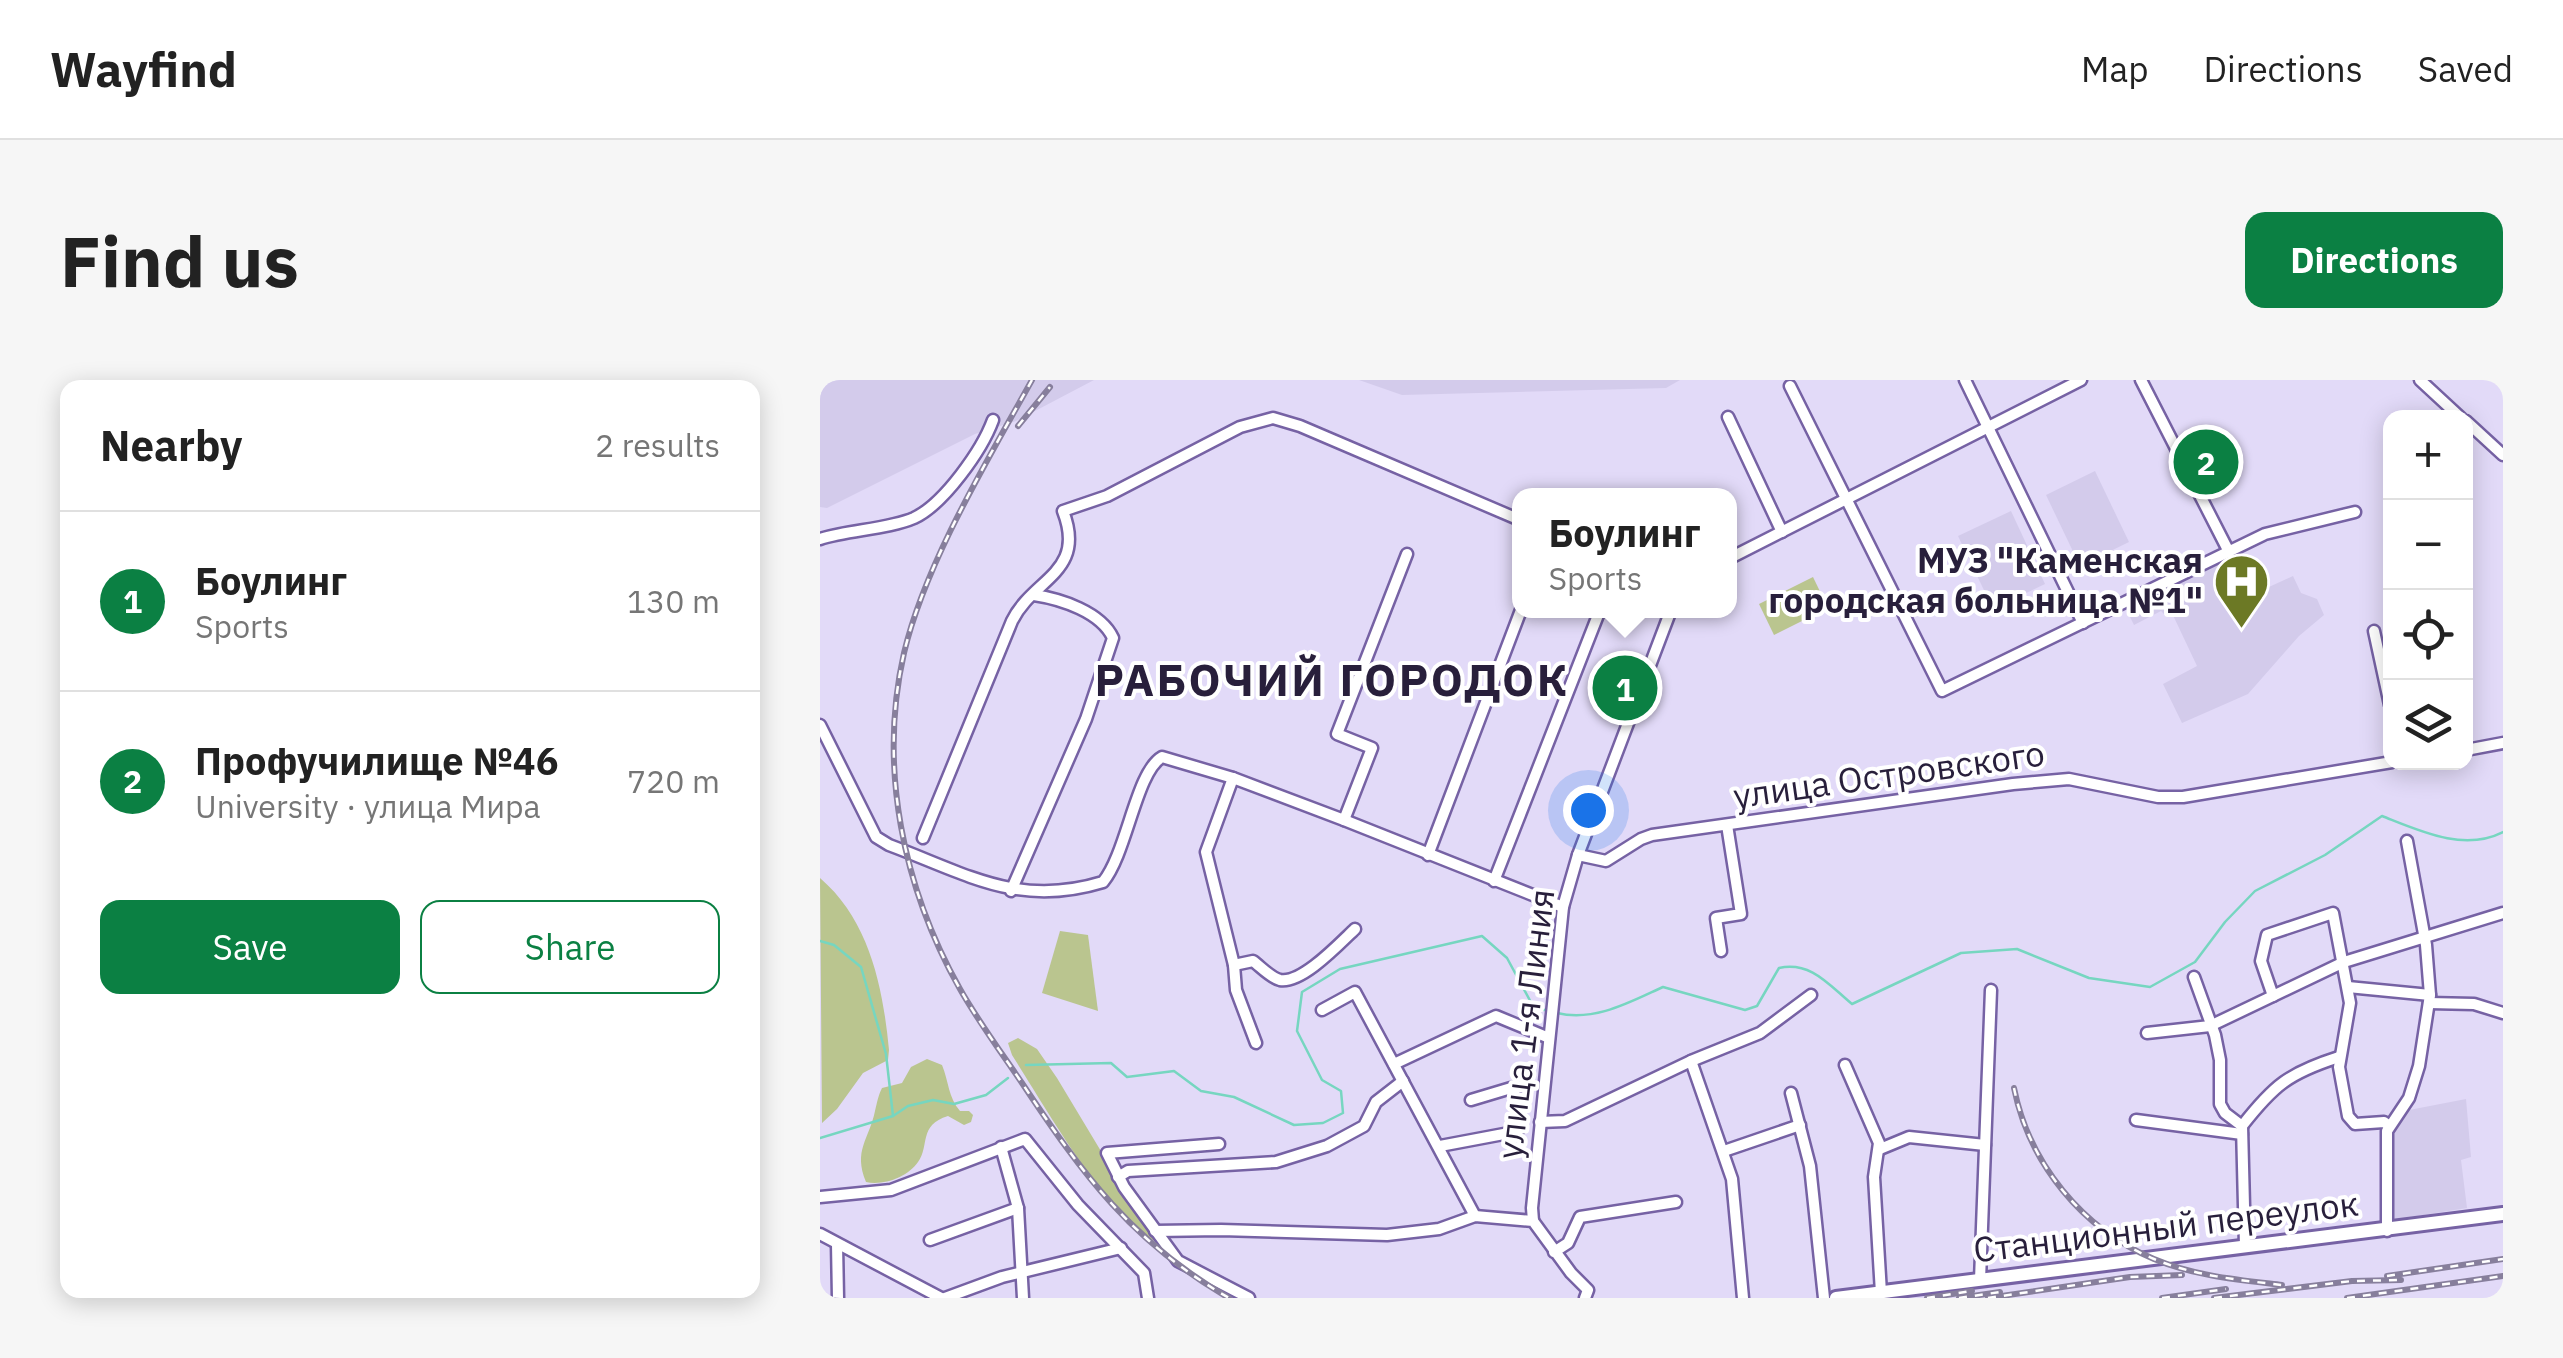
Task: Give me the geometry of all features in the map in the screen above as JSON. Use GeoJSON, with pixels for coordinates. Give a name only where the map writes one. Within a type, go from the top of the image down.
{"type":"FeatureCollection","features":[{"type":"Feature","properties":{"kind":"main road","name":"Станционный переулок"},"geometry":{"type":"LineString","coordinates":[[1836,1298],[2503,1214]]}},
{"type":"Feature","properties":{"kind":"street"},"geometry":{"type":"LineString","coordinates":[[1964,380],[2083,623]]}},
{"type":"Feature","properties":{"kind":"street"},"geometry":{"type":"LineString","coordinates":[[1737,554],[2082,380]]}},
{"type":"Feature","properties":{"kind":"street"},"geometry":{"type":"LineString","coordinates":[[2141,380],[2229,552]]}},
{"type":"Feature","properties":{"kind":"street"},"geometry":{"type":"LineString","coordinates":[[2420,380],[2453,410]]}},
{"type":"Feature","properties":{"kind":"street"},"geometry":{"type":"LineString","coordinates":[[1790,386],[1942,691],[2265,534],[2355,512]]}},
{"type":"Feature","properties":{"kind":"street"},"geometry":{"type":"LineString","coordinates":[[1728,416],[1782,532]]}},
{"type":"Feature","properties":{"kind":"street"},"geometry":{"type":"LineString","coordinates":[[923,838],[1012,620],[1058,569],[1070,543],[1062,511],[1107,496],[1240,427],[1273,418],[1512,517]]}},
{"type":"Feature","properties":{"kind":"street"},"geometry":{"type":"LineString","coordinates":[[820,539],[916,517],[942,496],[976,455],[993,420]]}},
{"type":"Feature","properties":{"kind":"street"},"geometry":{"type":"LineString","coordinates":[[2473,428],[2503,455]]}},
{"type":"Feature","properties":{"kind":"street"},"geometry":{"type":"LineString","coordinates":[[1344,820],[1372,748],[1337,734],[1407,554]]}},
{"type":"Feature","properties":{"kind":"street"},"geometry":{"type":"LineString","coordinates":[[1011,891],[1086,719],[1113,638],[1107,626],[1086,613],[1053,598],[1034,595]]}},
{"type":"Feature","properties":{"kind":"street"},"geometry":{"type":"LineString","coordinates":[[1428,855],[1518,618]]}},
{"type":"Feature","properties":{"kind":"street"},"geometry":{"type":"LineString","coordinates":[[1494,881],[1597,618]]}},
{"type":"Feature","properties":{"kind":"street","name":"улица 1-я Линия"},"geometry":{"type":"LineString","coordinates":[[1533,1222],[1562,907],[1668,618]]}},
{"type":"Feature","properties":{"kind":"street"},"geometry":{"type":"LineString","coordinates":[[2374,630],[2385,680]]}},
{"type":"Feature","properties":{"kind":"street"},"geometry":{"type":"LineString","coordinates":[[820,724],[868,822],[882,842],[1011,891],[1058,893],[1103,882],[1127,834],[1148,770],[1162,757],[1233,778],[1562,907]]}},
{"type":"Feature","properties":{"kind":"street"},"geometry":{"type":"LineString","coordinates":[[2473,749],[2503,744]]}},
{"type":"Feature","properties":{"kind":"street","name":"улица Островского"},"geometry":{"type":"LineString","coordinates":[[1578,855],[1606,862],[1646,836],[2014,784],[2070,779],[2158,797],[2183,797],[2383,764]]}},
{"type":"Feature","properties":{"kind":"street"},"geometry":{"type":"LineString","coordinates":[[1233,778],[1206,852],[1234,965],[1236,990],[1256,1043]]}},
{"type":"Feature","properties":{"kind":"street"},"geometry":{"type":"LineString","coordinates":[[1721,951],[1716,918],[1741,914],[1727,825]]}},
{"type":"Feature","properties":{"kind":"street"},"geometry":{"type":"LineString","coordinates":[[2387,1231],[2388,1125],[2413,1086],[2430,999],[2424,935],[2407,841]]}},
{"type":"Feature","properties":{"kind":"street"},"geometry":{"type":"LineString","coordinates":[[2147,1033],[2210,1026],[2344,962],[2503,913]]}},
{"type":"Feature","properties":{"kind":"street"},"geometry":{"type":"LineString","coordinates":[[2272,996],[2261,961],[2267,935],[2333,914],[2348,988],[2349,1022],[2339,1058],[2350,1120],[2355,1124],[2388,1125]]}},
{"type":"Feature","properties":{"kind":"street"},"geometry":{"type":"LineString","coordinates":[[1234,965],[1253,961],[1274,978],[1289,980],[1322,961],[1354,929]]}},
{"type":"Feature","properties":{"kind":"street"},"geometry":{"type":"LineString","coordinates":[[2194,978],[2216,1034],[2220,1104],[2242,1130]]}},
{"type":"Feature","properties":{"kind":"street"},"geometry":{"type":"LineString","coordinates":[[2348,988],[2476,1004],[2503,1013]]}},
{"type":"Feature","properties":{"kind":"street"},"geometry":{"type":"LineString","coordinates":[[1980,1280],[1992,990]]}},
{"type":"Feature","properties":{"kind":"street"},"geometry":{"type":"LineString","coordinates":[[1322,1010],[1354,992],[1475,1216]]}},
{"type":"Feature","properties":{"kind":"street"},"geometry":{"type":"LineString","coordinates":[[1540,1122],[1565,1121],[1691,1060],[1760,1033],[1811,995]]}},
{"type":"Feature","properties":{"kind":"street"},"geometry":{"type":"LineString","coordinates":[[1394,1064],[1496,1016],[1550,1032]]}},
{"type":"Feature","properties":{"kind":"street"},"geometry":{"type":"LineString","coordinates":[[2245,1246],[2242,1130],[2270,1090],[2312,1066],[2339,1058]]}},
{"type":"Feature","properties":{"kind":"street"},"geometry":{"type":"LineString","coordinates":[[1691,1060],[1732,1179],[1743,1298]]}},
{"type":"Feature","properties":{"kind":"street"},"geometry":{"type":"LineString","coordinates":[[1845,1065],[1855,1093],[1876,1130],[1880,1149],[1874,1177],[1880,1293]]}},
{"type":"Feature","properties":{"kind":"street"},"geometry":{"type":"LineString","coordinates":[[1123,1174],[1276,1162],[1327,1146],[1364,1126],[1376,1102],[1403,1081]]}},
{"type":"Feature","properties":{"kind":"street"},"geometry":{"type":"LineString","coordinates":[[1440,1146],[1520,1128],[1511,1088],[1471,1100]]}},
{"type":"Feature","properties":{"kind":"street"},"geometry":{"type":"LineString","coordinates":[[1791,1093],[1817,1214],[1824,1298]]}},
{"type":"Feature","properties":{"kind":"street"},"geometry":{"type":"LineString","coordinates":[[2136,1120],[2242,1130]]}},
{"type":"Feature","properties":{"kind":"street"},"geometry":{"type":"LineString","coordinates":[[1724,1150],[1800,1126]]}},
{"type":"Feature","properties":{"kind":"street"},"geometry":{"type":"LineString","coordinates":[[1880,1149],[1900,1139],[1924,1137],[1985,1146]]}},
{"type":"Feature","properties":{"kind":"street"},"geometry":{"type":"LineString","coordinates":[[820,1197],[890,1190],[1020,1139],[1028,1141],[1078,1205],[1146,1276],[1148,1298]]}},
{"type":"Feature","properties":{"kind":"street"},"geometry":{"type":"LineString","coordinates":[[1219,1144],[1107,1153],[1178,1262],[1249,1298]]}},
{"type":"Feature","properties":{"kind":"street"},"geometry":{"type":"LineString","coordinates":[[1002,1146],[1018,1208],[1023,1298]]}},
{"type":"Feature","properties":{"kind":"street"},"geometry":{"type":"LineString","coordinates":[[1123,1174],[1140,1149]]}},
{"type":"Feature","properties":{"kind":"street"},"geometry":{"type":"LineString","coordinates":[[1554,1252],[1568,1243],[1580,1217],[1676,1202]]}},
{"type":"Feature","properties":{"kind":"street"},"geometry":{"type":"LineString","coordinates":[[930,1240],[1018,1208]]}},
{"type":"Feature","properties":{"kind":"street"},"geometry":{"type":"LineString","coordinates":[[1155,1231],[1387,1236],[1438,1229],[1475,1216],[1533,1222],[1591,1295]]}},
{"type":"Feature","properties":{"kind":"street"},"geometry":{"type":"LineString","coordinates":[[820,1234],[943,1298],[977,1284],[1122,1248]]}},
{"type":"Feature","properties":{"kind":"street"},"geometry":{"type":"LineString","coordinates":[[837,1244],[838,1298]]}},
{"type":"Feature","properties":{"kind":"shaded area"},"geometry":{"type":"Polygon","coordinates":[[[820,380],[1094,380],[1016,421],[975,434],[827,508],[820,507],[820,380]]]}},
{"type":"Feature","properties":{"kind":"shaded area"},"geometry":{"type":"Polygon","coordinates":[[[1359,380],[1680,380],[1666,388],[1402,395],[1359,380]]]}},
{"type":"Feature","properties":{"kind":"shaded area"},"geometry":{"type":"Polygon","coordinates":[[[2095,471],[2129,542],[2080,566],[2046,495],[2095,471]]]}},
{"type":"Feature","properties":{"kind":"shaded area"},"geometry":{"type":"Polygon","coordinates":[[[2011,511],[2045,584],[1993,609],[1958,536],[2011,511]]]}},
{"type":"Feature","properties":{"kind":"shaded area","name":"МУЗ \"Каменская городская больница №1\""},"geometry":{"type":"Polygon","coordinates":[[[2241,548],[2258,592],[2293,576],[2301,593],[2317,599],[2324,615],[2299,636],[2248,694],[2182,723],[2163,684],[2197,666],[2171,611],[2161,611],[2134,625],[2126,609],[2241,548]]]}},
{"type":"Feature","properties":{"kind":"shaded area"},"geometry":{"type":"Polygon","coordinates":[[[2466,1099],[2471,1157],[2461,1160],[2467,1208],[2392,1220],[2392,1136],[2404,1111],[2466,1099]]]}},
{"type":"Feature","properties":{"kind":"green space"},"geometry":{"type":"Polygon","coordinates":[[[1813,577],[1828,608],[1774,635],[1759,604],[1813,577]]]}},
{"type":"Feature","properties":{"kind":"green space"},"geometry":{"type":"Polygon","coordinates":[[[820,878],[851,914],[871,957],[883,1003],[889,1050],[888,1060],[863,1073],[822,1123],[820,878]]]}},
{"type":"Feature","properties":{"kind":"green space"},"geometry":{"type":"Polygon","coordinates":[[[1060,931],[1088,935],[1098,1011],[1042,993],[1060,931]]]}},
{"type":"Feature","properties":{"kind":"green space"},"geometry":{"type":"Polygon","coordinates":[[[1018,1038],[1037,1049],[1057,1078],[1155,1241],[1118,1211],[1077,1158],[1012,1055],[1008,1043],[1018,1038]]]}},
{"type":"Feature","properties":{"kind":"green space"},"geometry":{"type":"Polygon","coordinates":[[[927,1059],[942,1065],[953,1100],[960,1111],[973,1115],[971,1122],[964,1125],[948,1116],[939,1120],[928,1130],[922,1156],[914,1167],[895,1179],[866,1182],[862,1153],[882,1088],[902,1083],[911,1067],[927,1059]]]}},
{"type":"Feature","properties":{"kind":"waterway"},"geometry":{"type":"LineString","coordinates":[[1557,1013],[1599,1013],[1663,987],[1745,1010],[1757,1006],[1779,968],[1790,967],[1819,976],[1852,1004],[1961,953],[2017,949],[2089,978],[2150,987],[2195,962],[2255,891],[2325,855],[2382,816],[2458,840],[2488,838],[2503,832]]}},
{"type":"Feature","properties":{"kind":"waterway"},"geometry":{"type":"LineString","coordinates":[[1026,1065],[1111,1063],[1127,1077],[1174,1071],[1201,1091],[1234,1097],[1294,1125],[1323,1123],[1343,1113],[1341,1091],[1322,1080],[1297,1031],[1302,992],[1340,969],[1482,936],[1507,958],[1534,1008],[1550,1011]]}},
{"type":"Feature","properties":{"kind":"waterway"},"geometry":{"type":"LineString","coordinates":[[820,941],[834,945],[861,967],[886,1054],[893,1116]]}},
{"type":"Feature","properties":{"kind":"waterway"},"geometry":{"type":"LineString","coordinates":[[820,1138],[893,1116],[908,1106],[933,1100],[954,1104],[986,1095],[1008,1078]]}},
{"type":"Feature","properties":{"kind":"railway"},"geometry":{"type":"LineString","coordinates":[[1032,380],[942,549],[904,653],[894,739],[895,783],[910,868],[940,950],[960,989],[1089,1177],[1164,1254],[1229,1298]]}},
{"type":"Feature","properties":{"kind":"railway"},"geometry":{"type":"LineString","coordinates":[[1018,426],[1050,387]]}},
{"type":"Feature","properties":{"kind":"railway"},"geometry":{"type":"LineString","coordinates":[[2014,1088],[2021,1116],[2046,1167],[2082,1211],[2104,1230],[2154,1259],[2185,1270],[2282,1285]]}},
{"type":"Feature","properties":{"kind":"railway"},"geometry":{"type":"LineString","coordinates":[[2387,1276],[2503,1259]]}},
{"type":"Feature","properties":{"kind":"railway"},"geometry":{"type":"LineString","coordinates":[[1988,1298],[2130,1277],[2182,1275]]}},
{"type":"Feature","properties":{"kind":"railway"},"geometry":{"type":"LineString","coordinates":[[2347,1298],[2503,1276]]}},
{"type":"Feature","properties":{"kind":"railway"},"geometry":{"type":"LineString","coordinates":[[2214,1298],[2352,1281],[2401,1280]]}},
{"type":"Feature","properties":{"kind":"railway"},"geometry":{"type":"LineString","coordinates":[[2162,1298],[2226,1289]]}},
{"type":"Feature","properties":{"kind":"railway"},"geometry":{"type":"LineString","coordinates":[[1927,1298],[1972,1291]]}},
{"type":"Feature","properties":{"kind":"railway"},"geometry":{"type":"LineString","coordinates":[[1959,1298],[2000,1292]]}},
{"type":"Feature","properties":{"kind":"place","name":"Профучилище №46"},"geometry":{"type":"Point","coordinates":[2206,462]}},
{"type":"Feature","properties":{"kind":"place","name":"МУЗ \"Каменская городская больница №1\""},"geometry":{"type":"Point","coordinates":[2242,630]}},
{"type":"Feature","properties":{"kind":"place","name":"Боулинг"},"geometry":{"type":"Point","coordinates":[1625,688]}},
{"type":"Feature","properties":{"kind":"district","name":"РАБОЧИЙ ГОРОДОК"},"geometry":{"type":"Point","coordinates":[1332,680]}}]}
